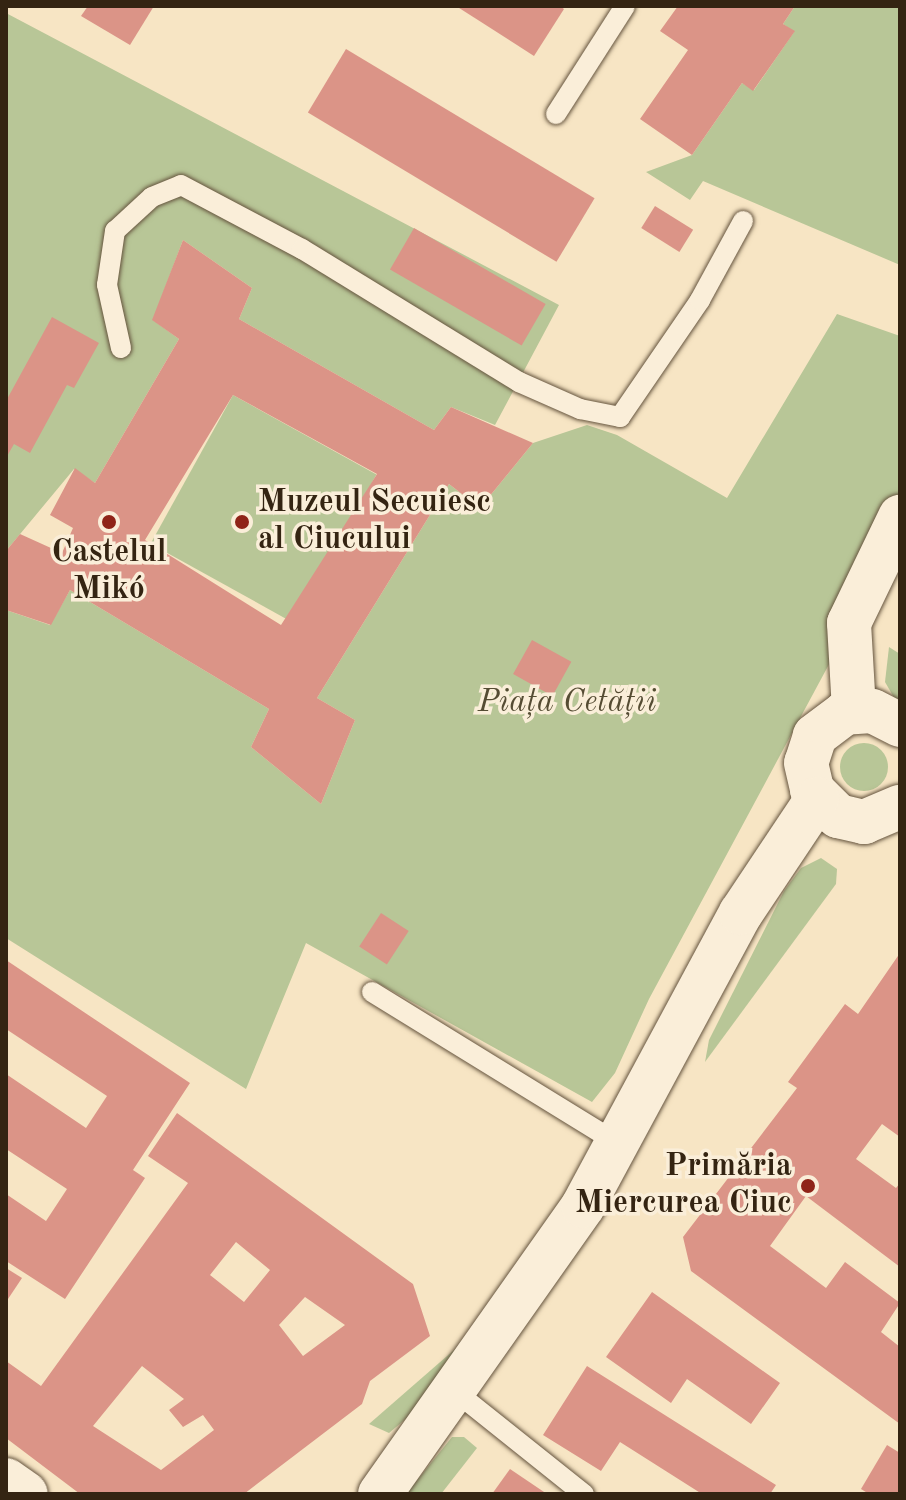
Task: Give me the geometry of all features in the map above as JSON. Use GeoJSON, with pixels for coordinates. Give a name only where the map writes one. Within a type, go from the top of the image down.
{"type":"FeatureCollection","features":[{"type":"Feature","properties":{"kind":"street"},"geometry":{"type":"LineString","coordinates":[[854,710],[849,623],[900,517]]}},
{"type":"Feature","properties":{"kind":"street"},"geometry":{"type":"LineString","coordinates":[[900,725],[881,713],[854,710],[828,722],[811,744],[807,772],[817,799],[838,816],[864,822],[900,807]]}},
{"type":"Feature","properties":{"kind":"street"},"geometry":{"type":"LineString","coordinates":[[380,1494],[551,1256],[619,1144],[741,913],[817,799]]}},
{"type":"Feature","properties":{"kind":"street"},"geometry":{"type":"LineString","coordinates":[[345,1494],[428,1427]]}},
{"type":"Feature","properties":{"kind":"street"},"geometry":{"type":"LineString","coordinates":[[6,1480],[26,1494]]}},
{"type":"Feature","properties":{"kind":"lane"},"geometry":{"type":"LineString","coordinates":[[556,114],[625,6]]}},
{"type":"Feature","properties":{"kind":"lane"},"geometry":{"type":"LineString","coordinates":[[121,348],[107,285],[115,231],[152,197],[181,185],[289,242],[519,382],[580,409],[620,417],[700,300],[743,221]]}},
{"type":"Feature","properties":{"kind":"lane"},"geometry":{"type":"LineString","coordinates":[[372,992],[619,1144]]}},
{"type":"Feature","properties":{"kind":"lane"},"geometry":{"type":"LineString","coordinates":[[456,1392],[584,1494]]}},
{"type":"Feature","properties":{"kind":"green space"},"geometry":{"type":"Polygon","coordinates":[[[795,6],[900,6],[900,265],[703,181],[690,200],[646,172],[692,155],[742,83],[754,90],[794,32],[783,24],[795,6]]]}},
{"type":"Feature","properties":{"kind":"green space"},"geometry":{"type":"Polygon","coordinates":[[[6,13],[559,305],[495,425],[451,407],[434,430],[239,319],[252,288],[183,240],[153,320],[179,339],[95,483],[74,469],[6,551],[6,13]]]}},
{"type":"Feature","properties":{"kind":"green space","name":"Piața Cetății"},"geometry":{"type":"Polygon","coordinates":[[[837,314],[900,336],[900,493],[840,610],[841,642],[649,999],[615,1073],[592,1102],[306,943],[246,1089],[6,938],[6,610],[50,625],[70,590],[269,709],[251,747],[321,804],[355,720],[317,698],[449,484],[480,508],[533,443],[587,425],[617,435],[727,498],[837,314]]]}},
{"type":"Feature","properties":{"kind":"green space"},"geometry":{"type":"Polygon","coordinates":[[[233,395],[376,475],[294,623],[151,544],[233,395]]]}},
{"type":"Feature","properties":{"kind":"green space"},"geometry":{"type":"Polygon","coordinates":[[[889,647],[900,654],[900,708],[885,682],[889,647]]]}},
{"type":"Feature","properties":{"kind":"green space"},"geometry":{"type":"Polygon","coordinates":[[[864,743],[881,750],[888,767],[881,784],[864,791],[847,784],[840,767],[847,750],[864,743]]]}},
{"type":"Feature","properties":{"kind":"green space"},"geometry":{"type":"Polygon","coordinates":[[[821,858],[837,869],[836,884],[705,1062],[709,1040],[784,891],[801,868],[821,858]]]}},
{"type":"Feature","properties":{"kind":"green space"},"geometry":{"type":"Polygon","coordinates":[[[470,1336],[426,1402],[389,1433],[369,1424],[470,1336]]]}},
{"type":"Feature","properties":{"kind":"green space"},"geometry":{"type":"Polygon","coordinates":[[[452,1437],[464,1437],[477,1448],[441,1494],[406,1494],[452,1437]]]}},
{"type":"Feature","properties":{"kind":"building"},"geometry":{"type":"Polygon","coordinates":[[[88,6],[154,6],[130,45],[81,16],[88,6]]]}},
{"type":"Feature","properties":{"kind":"building"},"geometry":{"type":"Polygon","coordinates":[[[456,6],[560,6],[564,9],[534,56],[456,6]]]}},
{"type":"Feature","properties":{"kind":"building"},"geometry":{"type":"Polygon","coordinates":[[[678,6],[795,6],[783,24],[795,31],[753,91],[742,83],[692,155],[640,119],[688,50],[660,31],[678,6]]]}},
{"type":"Feature","properties":{"kind":"building"},"geometry":{"type":"Polygon","coordinates":[[[346,49],[595,198],[556,262],[308,112],[346,49]]]}},
{"type":"Feature","properties":{"kind":"building"},"geometry":{"type":"Polygon","coordinates":[[[655,206],[693,230],[679,252],[641,228],[655,206]]]}},
{"type":"Feature","properties":{"kind":"building"},"geometry":{"type":"Polygon","coordinates":[[[414,228],[546,304],[522,346],[390,270],[414,228]]]}},
{"type":"Feature","properties":{"kind":"building","name":"Castelul Mikó"},"geometry":{"type":"Polygon","coordinates":[[[183,240],[252,288],[239,319],[434,430],[451,407],[533,443],[480,508],[449,484],[317,698],[355,720],[321,804],[251,747],[269,709],[70,590],[51,625],[6,610],[6,551],[20,534],[62,553],[73,528],[50,515],[75,468],[95,483],[179,339],[152,320],[183,240]],[[233,395],[145,540],[281,625],[377,474],[233,395]]]}},
{"type":"Feature","properties":{"kind":"building"},"geometry":{"type":"Polygon","coordinates":[[[52,317],[99,343],[74,388],[67,385],[30,453],[14,444],[6,458],[6,401],[52,317]]]}},
{"type":"Feature","properties":{"kind":"building"},"geometry":{"type":"Polygon","coordinates":[[[532,640],[571,662],[552,696],[513,674],[532,640]]]}},
{"type":"Feature","properties":{"kind":"building"},"geometry":{"type":"Polygon","coordinates":[[[381,913],[409,931],[387,965],[359,947],[381,913]]]}},
{"type":"Feature","properties":{"kind":"building","name":"Primăria Miercurea Ciuc"},"geometry":{"type":"Polygon","coordinates":[[[900,953],[900,1137],[882,1124],[856,1159],[896,1188],[900,1183],[900,1267],[806,1196],[770,1246],[826,1288],[845,1262],[900,1303],[881,1332],[900,1347],[900,1424],[691,1271],[683,1237],[797,1088],[788,1082],[845,1004],[858,1014],[900,953]]]}},
{"type":"Feature","properties":{"kind":"building"},"geometry":{"type":"Polygon","coordinates":[[[6,960],[190,1083],[133,1170],[145,1178],[65,1299],[6,1261],[6,1194],[46,1221],[67,1189],[6,1149],[6,1074],[86,1128],[107,1096],[6,1029],[6,960]]]}},
{"type":"Feature","properties":{"kind":"building"},"geometry":{"type":"Polygon","coordinates":[[[177,1113],[413,1284],[430,1336],[370,1381],[362,1404],[244,1494],[80,1494],[6,1438],[6,1361],[41,1386],[188,1183],[148,1156],[177,1113]],[[236,1242],[210,1275],[244,1302],[270,1270],[236,1242]],[[305,1297],[279,1325],[303,1356],[345,1325],[305,1297]],[[142,1366],[93,1426],[161,1470],[214,1430],[203,1415],[183,1427],[169,1410],[184,1399],[142,1366]]]}},
{"type":"Feature","properties":{"kind":"building"},"geometry":{"type":"Polygon","coordinates":[[[6,1268],[22,1278],[6,1302],[6,1268]]]}},
{"type":"Feature","properties":{"kind":"building"},"geometry":{"type":"Polygon","coordinates":[[[652,1292],[780,1383],[751,1424],[687,1379],[671,1403],[606,1357],[652,1292]]]}},
{"type":"Feature","properties":{"kind":"building"},"geometry":{"type":"Polygon","coordinates":[[[587,1366],[776,1485],[770,1494],[702,1494],[620,1442],[601,1471],[543,1435],[587,1366]]]}},
{"type":"Feature","properties":{"kind":"building"},"geometry":{"type":"Polygon","coordinates":[[[887,1445],[900,1453],[900,1494],[869,1494],[861,1489],[887,1445]]]}},
{"type":"Feature","properties":{"kind":"building"},"geometry":{"type":"Polygon","coordinates":[[[510,1469],[547,1494],[492,1494],[510,1469]]]}},
{"type":"Feature","properties":{"kind":"place","name":"Castelul Mikó"},"geometry":{"type":"Point","coordinates":[109,522]}},
{"type":"Feature","properties":{"kind":"place","name":"Muzeul Secuiesc al Ciucului"},"geometry":{"type":"Point","coordinates":[242,522]}},
{"type":"Feature","properties":{"kind":"place","name":"Primăria Miercurea Ciuc"},"geometry":{"type":"Point","coordinates":[808,1186]}}]}
